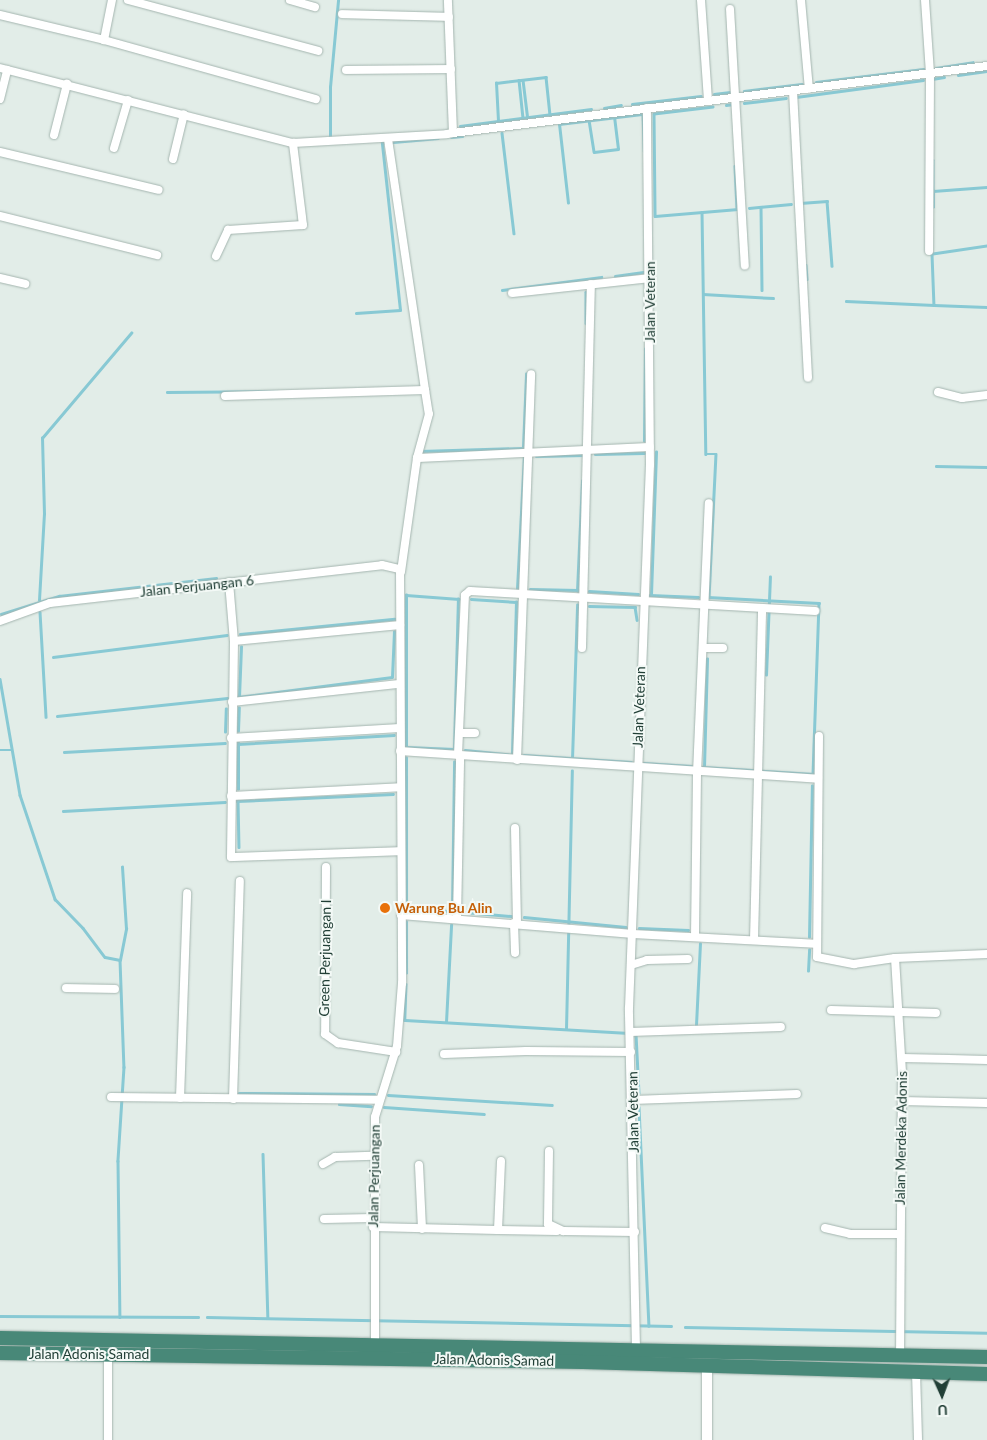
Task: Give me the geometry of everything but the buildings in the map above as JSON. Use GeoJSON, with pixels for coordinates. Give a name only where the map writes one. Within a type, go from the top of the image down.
{"type":"FeatureCollection","features":[{"type":"Feature","properties":{"kind":"highway"},"geometry":{"type":"LineString","coordinates":[[0,1338],[375,1343],[583,1355],[636,1349],[832,1353],[900,1348],[987,1357]]}},
{"type":"Feature","properties":{"kind":"highway"},"geometry":{"type":"LineString","coordinates":[[202,1340],[202,1355]]}},
{"type":"Feature","properties":{"kind":"highway","name":"Jalan Adonis Samad"},"geometry":{"type":"LineString","coordinates":[[0,1353],[583,1355],[707,1365],[987,1374]]}},
{"type":"Feature","properties":{"kind":"highway"},"geometry":{"type":"LineString","coordinates":[[832,1353],[832,1368]]}},
{"type":"Feature","properties":{"kind":"street"},"geometry":{"type":"LineString","coordinates":[[104,40],[112,0]]}},
{"type":"Feature","properties":{"kind":"street"},"geometry":{"type":"LineString","coordinates":[[128,0],[318,52]]}},
{"type":"Feature","properties":{"kind":"street"},"geometry":{"type":"LineString","coordinates":[[290,0],[315,7]]}},
{"type":"Feature","properties":{"kind":"street"},"geometry":{"type":"LineString","coordinates":[[448,0],[453,133]]}},
{"type":"Feature","properties":{"kind":"street"},"geometry":{"type":"LineString","coordinates":[[701,0],[708,100]]}},
{"type":"Feature","properties":{"kind":"street"},"geometry":{"type":"LineString","coordinates":[[801,0],[810,89]]}},
{"type":"Feature","properties":{"kind":"street"},"geometry":{"type":"LineString","coordinates":[[925,0],[930,74],[929,251]]}},
{"type":"Feature","properties":{"kind":"street"},"geometry":{"type":"LineString","coordinates":[[730,9],[737,97],[745,266]]}},
{"type":"Feature","properties":{"kind":"street"},"geometry":{"type":"LineString","coordinates":[[342,14],[449,16]]}},
{"type":"Feature","properties":{"kind":"street"},"geometry":{"type":"LineString","coordinates":[[0,15],[104,40],[316,99]]}},
{"type":"Feature","properties":{"kind":"street"},"geometry":{"type":"LineString","coordinates":[[0,99],[4,69],[293,143],[388,139],[453,133],[987,66]]}},
{"type":"Feature","properties":{"kind":"street"},"geometry":{"type":"LineString","coordinates":[[346,70],[451,69]]}},
{"type":"Feature","properties":{"kind":"street"},"geometry":{"type":"LineString","coordinates":[[54,135],[67,84]]}},
{"type":"Feature","properties":{"kind":"street"},"geometry":{"type":"LineString","coordinates":[[793,91],[808,378]]}},
{"type":"Feature","properties":{"kind":"street"},"geometry":{"type":"LineString","coordinates":[[114,148],[128,100]]}},
{"type":"Feature","properties":{"kind":"street","name":"Jalan Veteran"},"geometry":{"type":"LineString","coordinates":[[636,1349],[633,1100],[630,1032],[637,769],[650,447],[651,278],[647,108]]}},
{"type":"Feature","properties":{"kind":"street"},"geometry":{"type":"LineString","coordinates":[[173,159],[184,114]]}},
{"type":"Feature","properties":{"kind":"street","name":"Jalan Perjuangan"},"geometry":{"type":"LineString","coordinates":[[375,1343],[373,1156],[379,1100],[396,1052],[402,983],[399,570],[418,458],[428,414],[388,139]]}},
{"type":"Feature","properties":{"kind":"street"},"geometry":{"type":"LineString","coordinates":[[216,256],[228,230],[303,225],[293,143]]}},
{"type":"Feature","properties":{"kind":"street"},"geometry":{"type":"LineString","coordinates":[[0,152],[159,190]]}},
{"type":"Feature","properties":{"kind":"street"},"geometry":{"type":"LineString","coordinates":[[0,216],[156,256]]}},
{"type":"Feature","properties":{"kind":"street"},"geometry":{"type":"LineString","coordinates":[[0,278],[26,284]]}},
{"type":"Feature","properties":{"kind":"street"},"geometry":{"type":"LineString","coordinates":[[512,293],[651,278]]}},
{"type":"Feature","properties":{"kind":"street"},"geometry":{"type":"LineString","coordinates":[[582,648],[582,598],[589,448],[591,284]]}},
{"type":"Feature","properties":{"kind":"street"},"geometry":{"type":"LineString","coordinates":[[517,760],[531,374]]}},
{"type":"Feature","properties":{"kind":"street"},"geometry":{"type":"LineString","coordinates":[[224,396],[425,390]]}},
{"type":"Feature","properties":{"kind":"street"},"geometry":{"type":"LineString","coordinates":[[938,392],[962,398],[987,395]]}},
{"type":"Feature","properties":{"kind":"street"},"geometry":{"type":"LineString","coordinates":[[418,458],[589,448],[650,447]]}},
{"type":"Feature","properties":{"kind":"street"},"geometry":{"type":"LineString","coordinates":[[694,937],[697,773],[709,503]]}},
{"type":"Feature","properties":{"kind":"street","name":"Jalan Perjuangan 6"},"geometry":{"type":"LineString","coordinates":[[0,621],[50,603],[382,565],[399,570]]}},
{"type":"Feature","properties":{"kind":"street"},"geometry":{"type":"LineString","coordinates":[[229,582],[234,641],[231,738],[231,857],[401,851]]}},
{"type":"Feature","properties":{"kind":"street"},"geometry":{"type":"LineString","coordinates":[[457,919],[458,733],[465,595],[470,591],[704,603],[762,609],[815,611]]}},
{"type":"Feature","properties":{"kind":"street"},"geometry":{"type":"LineString","coordinates":[[754,940],[762,609]]}},
{"type":"Feature","properties":{"kind":"street"},"geometry":{"type":"LineString","coordinates":[[234,641],[400,625]]}},
{"type":"Feature","properties":{"kind":"street"},"geometry":{"type":"LineString","coordinates":[[703,648],[723,648]]}},
{"type":"Feature","properties":{"kind":"street"},"geometry":{"type":"LineString","coordinates":[[232,702],[399,684]]}},
{"type":"Feature","properties":{"kind":"street"},"geometry":{"type":"LineString","coordinates":[[231,738],[400,728]]}},
{"type":"Feature","properties":{"kind":"street"},"geometry":{"type":"LineString","coordinates":[[458,733],[475,733]]}},
{"type":"Feature","properties":{"kind":"street"},"geometry":{"type":"LineString","coordinates":[[819,736],[815,944],[817,957],[822,961],[854,964],[895,958],[987,954]]}},
{"type":"Feature","properties":{"kind":"street"},"geometry":{"type":"LineString","coordinates":[[400,751],[637,769],[818,779]]}},
{"type":"Feature","properties":{"kind":"street"},"geometry":{"type":"LineString","coordinates":[[231,796],[401,787]]}},
{"type":"Feature","properties":{"kind":"street"},"geometry":{"type":"LineString","coordinates":[[515,828],[515,953]]}},
{"type":"Feature","properties":{"kind":"street","name":"Green Perjuangan I"},"geometry":{"type":"LineString","coordinates":[[326,867],[325,1034],[338,1043],[396,1052]]}},
{"type":"Feature","properties":{"kind":"street"},"geometry":{"type":"LineString","coordinates":[[232,1099],[240,881]]}},
{"type":"Feature","properties":{"kind":"street"},"geometry":{"type":"LineString","coordinates":[[180,1098],[187,893]]}},
{"type":"Feature","properties":{"kind":"street"},"geometry":{"type":"LineString","coordinates":[[401,915],[633,934],[815,944]]}},
{"type":"Feature","properties":{"kind":"street","name":"Jalan Merdeka Adonis"},"geometry":{"type":"LineString","coordinates":[[895,958],[897,1012],[902,1058],[899,1234],[900,1348]]}},
{"type":"Feature","properties":{"kind":"street"},"geometry":{"type":"LineString","coordinates":[[631,965],[647,960],[688,959]]}},
{"type":"Feature","properties":{"kind":"street"},"geometry":{"type":"LineString","coordinates":[[66,988],[115,989]]}},
{"type":"Feature","properties":{"kind":"street"},"geometry":{"type":"LineString","coordinates":[[832,1010],[936,1013]]}},
{"type":"Feature","properties":{"kind":"street"},"geometry":{"type":"LineString","coordinates":[[630,1032],[781,1027]]}},
{"type":"Feature","properties":{"kind":"street"},"geometry":{"type":"LineString","coordinates":[[444,1054],[526,1051],[631,1052]]}},
{"type":"Feature","properties":{"kind":"street"},"geometry":{"type":"LineString","coordinates":[[902,1058],[987,1060]]}},
{"type":"Feature","properties":{"kind":"street"},"geometry":{"type":"LineString","coordinates":[[633,1100],[797,1094]]}},
{"type":"Feature","properties":{"kind":"street"},"geometry":{"type":"LineString","coordinates":[[111,1097],[379,1100]]}},
{"type":"Feature","properties":{"kind":"street"},"geometry":{"type":"LineString","coordinates":[[902,1101],[987,1103]]}},
{"type":"Feature","properties":{"kind":"street"},"geometry":{"type":"LineString","coordinates":[[549,1151],[548,1224],[557,1231]]}},
{"type":"Feature","properties":{"kind":"street"},"geometry":{"type":"LineString","coordinates":[[322,1164],[335,1157],[373,1156]]}},
{"type":"Feature","properties":{"kind":"street"},"geometry":{"type":"LineString","coordinates":[[498,1230],[501,1161]]}},
{"type":"Feature","properties":{"kind":"street"},"geometry":{"type":"LineString","coordinates":[[419,1165],[422,1229]]}},
{"type":"Feature","properties":{"kind":"street"},"geometry":{"type":"LineString","coordinates":[[324,1219],[373,1222],[422,1229],[635,1232]]}},
{"type":"Feature","properties":{"kind":"street"},"geometry":{"type":"LineString","coordinates":[[826,1228],[850,1234],[899,1234]]}},
{"type":"Feature","properties":{"kind":"street"},"geometry":{"type":"LineString","coordinates":[[108,1354],[108,1440]]}},
{"type":"Feature","properties":{"kind":"street"},"geometry":{"type":"LineString","coordinates":[[707,1365],[707,1440]]}},
{"type":"Feature","properties":{"kind":"street"},"geometry":{"type":"LineString","coordinates":[[916,1372],[918,1440]]}},
{"type":"Feature","properties":{"kind":"waterway"},"geometry":{"type":"LineString","coordinates":[[330,138],[330,87],[338,0]]}},
{"type":"Feature","properties":{"kind":"waterway"},"geometry":{"type":"LineString","coordinates":[[936,68],[973,62]]}},
{"type":"Feature","properties":{"kind":"waterway"},"geometry":{"type":"LineString","coordinates":[[816,82],[923,69]]}},
{"type":"Feature","properties":{"kind":"waterway"},"geometry":{"type":"LineString","coordinates":[[958,75],[987,71]]}},
{"type":"Feature","properties":{"kind":"waterway"},"geometry":{"type":"LineString","coordinates":[[498,121],[496,83],[546,77],[550,115]]}},
{"type":"Feature","properties":{"kind":"waterway"},"geometry":{"type":"LineString","coordinates":[[932,79],[944,77]]}},
{"type":"Feature","properties":{"kind":"waterway"},"geometry":{"type":"LineString","coordinates":[[519,80],[523,118]]}},
{"type":"Feature","properties":{"kind":"waterway"},"geometry":{"type":"LineString","coordinates":[[523,80],[528,118]]}},
{"type":"Feature","properties":{"kind":"waterway"},"geometry":{"type":"LineString","coordinates":[[796,97],[923,80]]}},
{"type":"Feature","properties":{"kind":"waterway"},"geometry":{"type":"LineString","coordinates":[[744,91],[802,84]]}},
{"type":"Feature","properties":{"kind":"waterway"},"geometry":{"type":"LineString","coordinates":[[714,94],[730,92]]}},
{"type":"Feature","properties":{"kind":"waterway"},"geometry":{"type":"LineString","coordinates":[[632,104],[701,96]]}},
{"type":"Feature","properties":{"kind":"waterway"},"geometry":{"type":"LineString","coordinates":[[744,103],[786,98]]}},
{"type":"Feature","properties":{"kind":"waterway"},"geometry":{"type":"LineString","coordinates":[[726,105],[734,104]]}},
{"type":"Feature","properties":{"kind":"waterway"},"geometry":{"type":"LineString","coordinates":[[604,108],[621,105]]}},
{"type":"Feature","properties":{"kind":"waterway"},"geometry":{"type":"LineString","coordinates":[[713,107],[654,114],[655,216],[738,209]]}},
{"type":"Feature","properties":{"kind":"waterway"},"geometry":{"type":"LineString","coordinates":[[460,126],[591,109]]}},
{"type":"Feature","properties":{"kind":"waterway"},"geometry":{"type":"LineString","coordinates":[[568,203],[559,124],[643,114],[644,151]]}},
{"type":"Feature","properties":{"kind":"waterway"},"geometry":{"type":"LineString","coordinates":[[589,120],[594,152],[618,149],[614,118]]}},
{"type":"Feature","properties":{"kind":"waterway"},"geometry":{"type":"LineString","coordinates":[[502,133],[514,233]]}},
{"type":"Feature","properties":{"kind":"waterway"},"geometry":{"type":"LineString","coordinates":[[451,137],[462,136]]}},
{"type":"Feature","properties":{"kind":"waterway"},"geometry":{"type":"LineString","coordinates":[[356,313],[400,310],[382,143],[438,138]]}},
{"type":"Feature","properties":{"kind":"waterway"},"geometry":{"type":"LineString","coordinates":[[933,160],[933,191]]}},
{"type":"Feature","properties":{"kind":"waterway"},"geometry":{"type":"LineString","coordinates":[[735,166],[737,209]]}},
{"type":"Feature","properties":{"kind":"waterway"},"geometry":{"type":"LineString","coordinates":[[933,207],[933,191],[987,187]]}},
{"type":"Feature","properties":{"kind":"waterway"},"geometry":{"type":"LineString","coordinates":[[800,203],[827,201],[832,266]]}},
{"type":"Feature","properties":{"kind":"waterway"},"geometry":{"type":"LineString","coordinates":[[749,208],[791,204]]}},
{"type":"Feature","properties":{"kind":"waterway"},"geometry":{"type":"LineString","coordinates":[[761,207],[762,290]]}},
{"type":"Feature","properties":{"kind":"waterway"},"geometry":{"type":"LineString","coordinates":[[702,212],[706,454],[716,454],[709,597]]}},
{"type":"Feature","properties":{"kind":"waterway"},"geometry":{"type":"LineString","coordinates":[[987,246],[932,254],[934,305],[987,307]]}},
{"type":"Feature","properties":{"kind":"waterway"},"geometry":{"type":"LineString","coordinates":[[806,265],[807,279]]}},
{"type":"Feature","properties":{"kind":"waterway"},"geometry":{"type":"LineString","coordinates":[[615,276],[645,272]]}},
{"type":"Feature","properties":{"kind":"waterway"},"geometry":{"type":"LineString","coordinates":[[502,290],[601,277]]}},
{"type":"Feature","properties":{"kind":"waterway"},"geometry":{"type":"LineString","coordinates":[[586,292],[586,323]]}},
{"type":"Feature","properties":{"kind":"waterway"},"geometry":{"type":"LineString","coordinates":[[703,294],[773,298]]}},
{"type":"Feature","properties":{"kind":"waterway"},"geometry":{"type":"LineString","coordinates":[[846,301],[934,305]]}},
{"type":"Feature","properties":{"kind":"waterway"},"geometry":{"type":"LineString","coordinates":[[39,600],[44,514],[42,438],[131,333]]}},
{"type":"Feature","properties":{"kind":"waterway"},"geometry":{"type":"LineString","coordinates":[[644,441],[645,349]]}},
{"type":"Feature","properties":{"kind":"waterway"},"geometry":{"type":"LineString","coordinates":[[523,447],[526,374]]}},
{"type":"Feature","properties":{"kind":"waterway"},"geometry":{"type":"LineString","coordinates":[[167,392],[277,391]]}},
{"type":"Feature","properties":{"kind":"waterway"},"geometry":{"type":"LineString","coordinates":[[420,451],[523,448]]}},
{"type":"Feature","properties":{"kind":"waterway"},"geometry":{"type":"LineString","coordinates":[[651,595],[656,452]]}},
{"type":"Feature","properties":{"kind":"waterway"},"geometry":{"type":"LineString","coordinates":[[595,454],[644,453]]}},
{"type":"Feature","properties":{"kind":"waterway"},"geometry":{"type":"LineString","coordinates":[[536,456],[584,455]]}},
{"type":"Feature","properties":{"kind":"waterway"},"geometry":{"type":"LineString","coordinates":[[517,589],[524,456]]}},
{"type":"Feature","properties":{"kind":"waterway"},"geometry":{"type":"LineString","coordinates":[[936,466],[987,467]]}},
{"type":"Feature","properties":{"kind":"waterway"},"geometry":{"type":"LineString","coordinates":[[577,591],[582,481]]}},
{"type":"Feature","properties":{"kind":"waterway"},"geometry":{"type":"LineString","coordinates":[[766,675],[770,577]]}},
{"type":"Feature","properties":{"kind":"waterway"},"geometry":{"type":"LineString","coordinates":[[1,614],[59,596],[216,578]]}},
{"type":"Feature","properties":{"kind":"waterway"},"geometry":{"type":"LineString","coordinates":[[530,589],[578,590]]}},
{"type":"Feature","properties":{"kind":"waterway"},"geometry":{"type":"LineString","coordinates":[[589,591],[638,594]]}},
{"type":"Feature","properties":{"kind":"waterway"},"geometry":{"type":"LineString","coordinates":[[406,748],[406,595],[459,599]]}},
{"type":"Feature","properties":{"kind":"waterway"},"geometry":{"type":"LineString","coordinates":[[650,595],[698,597]]}},
{"type":"Feature","properties":{"kind":"waterway"},"geometry":{"type":"LineString","coordinates":[[708,597],[819,603],[813,775]]}},
{"type":"Feature","properties":{"kind":"waterway"},"geometry":{"type":"LineString","coordinates":[[454,749],[458,599]]}},
{"type":"Feature","properties":{"kind":"waterway"},"geometry":{"type":"LineString","coordinates":[[471,599],[516,602]]}},
{"type":"Feature","properties":{"kind":"waterway"},"geometry":{"type":"LineString","coordinates":[[512,754],[516,602]]}},
{"type":"Feature","properties":{"kind":"waterway"},"geometry":{"type":"LineString","coordinates":[[572,759],[577,605]]}},
{"type":"Feature","properties":{"kind":"waterway"},"geometry":{"type":"LineString","coordinates":[[589,606],[635,607],[637,620]]}},
{"type":"Feature","properties":{"kind":"waterway"},"geometry":{"type":"LineString","coordinates":[[40,612],[46,717]]}},
{"type":"Feature","properties":{"kind":"waterway"},"geometry":{"type":"LineString","coordinates":[[240,634],[394,619]]}},
{"type":"Feature","properties":{"kind":"waterway"},"geometry":{"type":"LineString","coordinates":[[238,697],[392,677],[394,632]]}},
{"type":"Feature","properties":{"kind":"waterway"},"geometry":{"type":"LineString","coordinates":[[53,657],[227,635]]}},
{"type":"Feature","properties":{"kind":"waterway"},"geometry":{"type":"LineString","coordinates":[[239,697],[241,647]]}},
{"type":"Feature","properties":{"kind":"waterway"},"geometry":{"type":"LineString","coordinates":[[704,767],[707,659]]}},
{"type":"Feature","properties":{"kind":"waterway"},"geometry":{"type":"LineString","coordinates":[[0,679],[20,795],[55,899],[83,928],[105,957],[120,960],[124,1067],[118,1161],[120,1317]]}},
{"type":"Feature","properties":{"kind":"waterway"},"geometry":{"type":"LineString","coordinates":[[57,716],[227,698]]}},
{"type":"Feature","properties":{"kind":"waterway"},"geometry":{"type":"LineString","coordinates":[[238,731],[239,708]]}},
{"type":"Feature","properties":{"kind":"waterway"},"geometry":{"type":"LineString","coordinates":[[225,732],[226,709]]}},
{"type":"Feature","properties":{"kind":"waterway"},"geometry":{"type":"LineString","coordinates":[[238,744],[394,735]]}},
{"type":"Feature","properties":{"kind":"waterway"},"geometry":{"type":"LineString","coordinates":[[64,752],[225,743]]}},
{"type":"Feature","properties":{"kind":"waterway"},"geometry":{"type":"LineString","coordinates":[[238,743],[238,789]]}},
{"type":"Feature","properties":{"kind":"waterway"},"geometry":{"type":"LineString","coordinates":[[406,747],[454,749]]}},
{"type":"Feature","properties":{"kind":"waterway"},"geometry":{"type":"LineString","coordinates":[[0,750],[11,750]]}},
{"type":"Feature","properties":{"kind":"waterway"},"geometry":{"type":"LineString","coordinates":[[465,750],[513,755]]}},
{"type":"Feature","properties":{"kind":"waterway"},"geometry":{"type":"LineString","coordinates":[[524,755],[631,762]]}},
{"type":"Feature","properties":{"kind":"waterway"},"geometry":{"type":"LineString","coordinates":[[406,758],[406,910]]}},
{"type":"Feature","properties":{"kind":"waterway"},"geometry":{"type":"LineString","coordinates":[[452,912],[454,762]]}},
{"type":"Feature","properties":{"kind":"waterway"},"geometry":{"type":"LineString","coordinates":[[644,763],[691,766]]}},
{"type":"Feature","properties":{"kind":"waterway"},"geometry":{"type":"LineString","coordinates":[[703,767],[813,774]]}},
{"type":"Feature","properties":{"kind":"waterway"},"geometry":{"type":"LineString","coordinates":[[566,1029],[572,771]]}},
{"type":"Feature","properties":{"kind":"waterway"},"geometry":{"type":"LineString","coordinates":[[809,937],[812,786]]}},
{"type":"Feature","properties":{"kind":"waterway"},"geometry":{"type":"LineString","coordinates":[[237,801],[393,794]]}},
{"type":"Feature","properties":{"kind":"waterway"},"geometry":{"type":"LineString","coordinates":[[238,800],[239,847]]}},
{"type":"Feature","properties":{"kind":"waterway"},"geometry":{"type":"LineString","coordinates":[[63,811],[225,802]]}},
{"type":"Feature","properties":{"kind":"waterway"},"geometry":{"type":"LineString","coordinates":[[120,960],[126,929],[122,867]]}},
{"type":"Feature","properties":{"kind":"waterway"},"geometry":{"type":"LineString","coordinates":[[406,910],[452,911]]}},
{"type":"Feature","properties":{"kind":"waterway"},"geometry":{"type":"LineString","coordinates":[[464,912],[511,916]]}},
{"type":"Feature","properties":{"kind":"waterway"},"geometry":{"type":"LineString","coordinates":[[524,917],[626,927]]}},
{"type":"Feature","properties":{"kind":"waterway"},"geometry":{"type":"LineString","coordinates":[[406,922],[406,973]]}},
{"type":"Feature","properties":{"kind":"waterway"},"geometry":{"type":"LineString","coordinates":[[446,1022],[451,925]]}},
{"type":"Feature","properties":{"kind":"waterway"},"geometry":{"type":"LineString","coordinates":[[639,928],[688,930]]}},
{"type":"Feature","properties":{"kind":"waterway"},"geometry":{"type":"LineString","coordinates":[[696,1025],[700,944]]}},
{"type":"Feature","properties":{"kind":"waterway"},"geometry":{"type":"LineString","coordinates":[[808,971],[809,950]]}},
{"type":"Feature","properties":{"kind":"waterway"},"geometry":{"type":"LineString","coordinates":[[406,984],[405,1020],[629,1033]]}},
{"type":"Feature","properties":{"kind":"waterway"},"geometry":{"type":"LineString","coordinates":[[636,1034],[639,1093]]}},
{"type":"Feature","properties":{"kind":"waterway"},"geometry":{"type":"LineString","coordinates":[[239,1093],[374,1094]]}},
{"type":"Feature","properties":{"kind":"waterway"},"geometry":{"type":"LineString","coordinates":[[388,1095],[552,1105]]}},
{"type":"Feature","properties":{"kind":"waterway"},"geometry":{"type":"LineString","coordinates":[[339,1104],[371,1106]]}},
{"type":"Feature","properties":{"kind":"waterway"},"geometry":{"type":"LineString","coordinates":[[384,1107],[484,1114]]}},
{"type":"Feature","properties":{"kind":"waterway"},"geometry":{"type":"LineString","coordinates":[[639,1107],[649,1326]]}},
{"type":"Feature","properties":{"kind":"waterway"},"geometry":{"type":"LineString","coordinates":[[263,1154],[268,1318]]}},
{"type":"Feature","properties":{"kind":"waterway"},"geometry":{"type":"LineString","coordinates":[[0,1316],[198,1317]]}},
{"type":"Feature","properties":{"kind":"waterway"},"geometry":{"type":"LineString","coordinates":[[207,1317],[671,1326]]}},
{"type":"Feature","properties":{"kind":"waterway"},"geometry":{"type":"LineString","coordinates":[[685,1327],[987,1333]]}},
{"type":"Feature","properties":{"kind":"place","name":"Warung Bu Alin"},"geometry":{"type":"Point","coordinates":[385,908]}}]}
